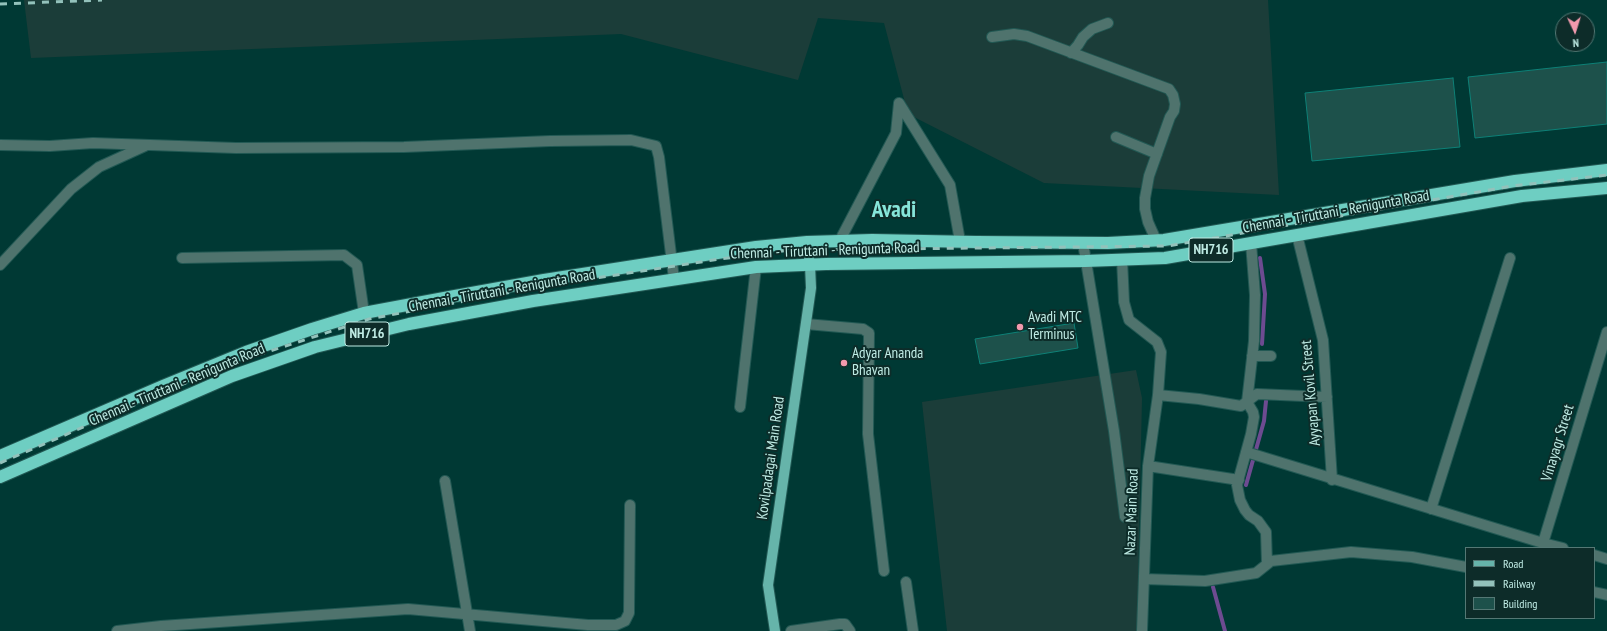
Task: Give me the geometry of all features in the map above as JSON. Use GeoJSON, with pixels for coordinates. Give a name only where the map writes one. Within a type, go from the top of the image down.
{"type":"FeatureCollection","features":[{"type":"Feature","properties":{"kind":"highway","name":"Chennai - Tiruttani - Renigunta Road"},"geometry":{"type":"LineString","coordinates":[[0,456],[246,352],[312,329],[364,313],[544,280],[756,247],[807,242],[840,240],[1083,243],[1156,240],[1235,229],[1515,181],[1607,170]]}},
{"type":"Feature","properties":{"kind":"highway","name":"Chennai - Tiruttani - Renigunta Road"},"geometry":{"type":"LineString","coordinates":[[0,477],[232,376],[315,347],[409,324],[533,301],[756,267],[1085,261],[1164,258],[1522,196],[1607,188]]}},
{"type":"Feature","properties":{"kind":"highway"},"geometry":{"type":"LineString","coordinates":[[163,386],[171,403]]}},
{"type":"Feature","properties":{"kind":"main road","name":"Kovilpadagai Main Road"},"geometry":{"type":"LineString","coordinates":[[775,631],[768,585],[811,288],[807,242]]}},
{"type":"Feature","properties":{"kind":"street"},"geometry":{"type":"LineString","coordinates":[[1071,53],[1083,37],[1092,29],[1108,23]]}},
{"type":"Feature","properties":{"kind":"street"},"geometry":{"type":"LineString","coordinates":[[992,36],[1014,34],[1027,36],[1168,89],[1173,95],[1175,104],[1149,176],[1145,198],[1145,209],[1148,222],[1156,240]]}},
{"type":"Feature","properties":{"kind":"street"},"geometry":{"type":"LineString","coordinates":[[840,240],[896,133],[900,103],[950,185],[960,241]]}},
{"type":"Feature","properties":{"kind":"street"},"geometry":{"type":"LineString","coordinates":[[1116,137],[1157,154]]}},
{"type":"Feature","properties":{"kind":"street"},"geometry":{"type":"LineString","coordinates":[[0,145],[50,146],[93,143],[236,148],[396,147],[550,141],[631,140],[656,146],[659,157],[674,279]]}},
{"type":"Feature","properties":{"kind":"street"},"geometry":{"type":"LineString","coordinates":[[0,264],[71,189],[99,168],[147,145]]}},
{"type":"Feature","properties":{"kind":"street","name":"Ayyapan Kovil Street"},"geometry":{"type":"LineString","coordinates":[[1297,236],[1323,340],[1332,480]]}},
{"type":"Feature","properties":{"kind":"street"},"geometry":{"type":"LineString","coordinates":[[1083,243],[1114,431],[1125,518]]}},
{"type":"Feature","properties":{"kind":"street"},"geometry":{"type":"LineString","coordinates":[[1244,404],[1252,356],[1255,295],[1251,243]]}},
{"type":"Feature","properties":{"kind":"street"},"geometry":{"type":"LineString","coordinates":[[182,258],[344,255],[357,265],[364,313]]}},
{"type":"Feature","properties":{"kind":"street"},"geometry":{"type":"LineString","coordinates":[[1431,509],[1510,258]]}},
{"type":"Feature","properties":{"kind":"street","name":"Nazar Main Road"},"geometry":{"type":"LineString","coordinates":[[1122,260],[1124,302],[1129,320],[1157,342],[1161,352],[1158,394],[1148,466],[1142,631]]}},
{"type":"Feature","properties":{"kind":"street"},"geometry":{"type":"LineString","coordinates":[[740,407],[756,267]]}},
{"type":"Feature","properties":{"kind":"street"},"geometry":{"type":"LineString","coordinates":[[806,324],[863,329],[868,333],[868,434],[884,571]]}},
{"type":"Feature","properties":{"kind":"street","name":"Vinayagr Street"},"geometry":{"type":"LineString","coordinates":[[1543,543],[1607,332]]}},
{"type":"Feature","properties":{"kind":"street"},"geometry":{"type":"LineString","coordinates":[[1252,356],[1271,356]]}},
{"type":"Feature","properties":{"kind":"street"},"geometry":{"type":"LineString","coordinates":[[1158,394],[1244,404],[1253,412],[1254,417],[1249,453],[1237,485],[1244,510],[1258,521],[1266,532],[1267,564]]}},
{"type":"Feature","properties":{"kind":"street"},"geometry":{"type":"LineString","coordinates":[[1244,404],[1257,394],[1327,397]]}},
{"type":"Feature","properties":{"kind":"street"},"geometry":{"type":"LineString","coordinates":[[1249,453],[1332,480],[1559,547]]}},
{"type":"Feature","properties":{"kind":"street"},"geometry":{"type":"LineString","coordinates":[[1148,466],[1238,480]]}},
{"type":"Feature","properties":{"kind":"street"},"geometry":{"type":"LineString","coordinates":[[445,481],[470,631]]}},
{"type":"Feature","properties":{"kind":"street"},"geometry":{"type":"LineString","coordinates":[[117,631],[408,608],[588,625],[616,625],[625,621],[629,612],[630,505]]}},
{"type":"Feature","properties":{"kind":"street"},"geometry":{"type":"LineString","coordinates":[[1144,579],[1205,581],[1256,573],[1271,561],[1350,552],[1412,557],[1465,567]]}},
{"type":"Feature","properties":{"kind":"street"},"geometry":{"type":"LineString","coordinates":[[1595,556],[1607,559]]}},
{"type":"Feature","properties":{"kind":"street"},"geometry":{"type":"LineString","coordinates":[[906,582],[913,631]]}},
{"type":"Feature","properties":{"kind":"street"},"geometry":{"type":"LineString","coordinates":[[1595,592],[1607,595]]}},
{"type":"Feature","properties":{"kind":"street"},"geometry":{"type":"LineString","coordinates":[[791,631],[809,630],[845,624],[850,631]]}},
{"type":"Feature","properties":{"kind":"shaded area"},"geometry":{"type":"Polygon","coordinates":[[[24,0],[1268,0],[1279,195],[1044,183],[908,114],[884,23],[818,18],[798,80],[621,34],[31,58],[24,0]]]}},
{"type":"Feature","properties":{"kind":"shaded area"},"geometry":{"type":"Polygon","coordinates":[[[1136,370],[1142,398],[1137,631],[947,631],[922,402],[1136,370]]]}},
{"type":"Feature","properties":{"kind":"building"},"geometry":{"type":"Polygon","coordinates":[[[1607,62],[1607,124],[1475,138],[1468,77],[1607,62]]]}},
{"type":"Feature","properties":{"kind":"building"},"geometry":{"type":"Polygon","coordinates":[[[1453,78],[1460,147],[1312,161],[1305,93],[1453,78]]]}},
{"type":"Feature","properties":{"kind":"building"},"geometry":{"type":"Polygon","coordinates":[[[1074,323],[1078,348],[980,364],[975,339],[1074,323]]]}},
{"type":"Feature","properties":{"kind":"waterway"},"geometry":{"type":"LineString","coordinates":[[1260,258],[1265,294],[1262,344]]}},
{"type":"Feature","properties":{"kind":"waterway"},"geometry":{"type":"LineString","coordinates":[[1246,485],[1264,421],[1266,401]]}},
{"type":"Feature","properties":{"kind":"waterway"},"geometry":{"type":"LineString","coordinates":[[1213,587],[1225,631]]}},
{"type":"Feature","properties":{"kind":"railway"},"geometry":{"type":"LineString","coordinates":[[0,4],[102,0]]}},
{"type":"Feature","properties":{"kind":"railway"},"geometry":{"type":"LineString","coordinates":[[0,463],[227,365],[369,319],[544,286],[720,259],[790,250],[1168,246],[1512,186],[1607,175]]}},
{"type":"Feature","properties":{"kind":"place","name":"Avadi MTC Terminus"},"geometry":{"type":"Point","coordinates":[1020,327]}},
{"type":"Feature","properties":{"kind":"place","name":"Adyar Ananda Bhavan"},"geometry":{"type":"Point","coordinates":[844,363]}},
{"type":"Feature","properties":{"kind":"district","name":"Avadi"},"geometry":{"type":"Point","coordinates":[894,210]}}]}
